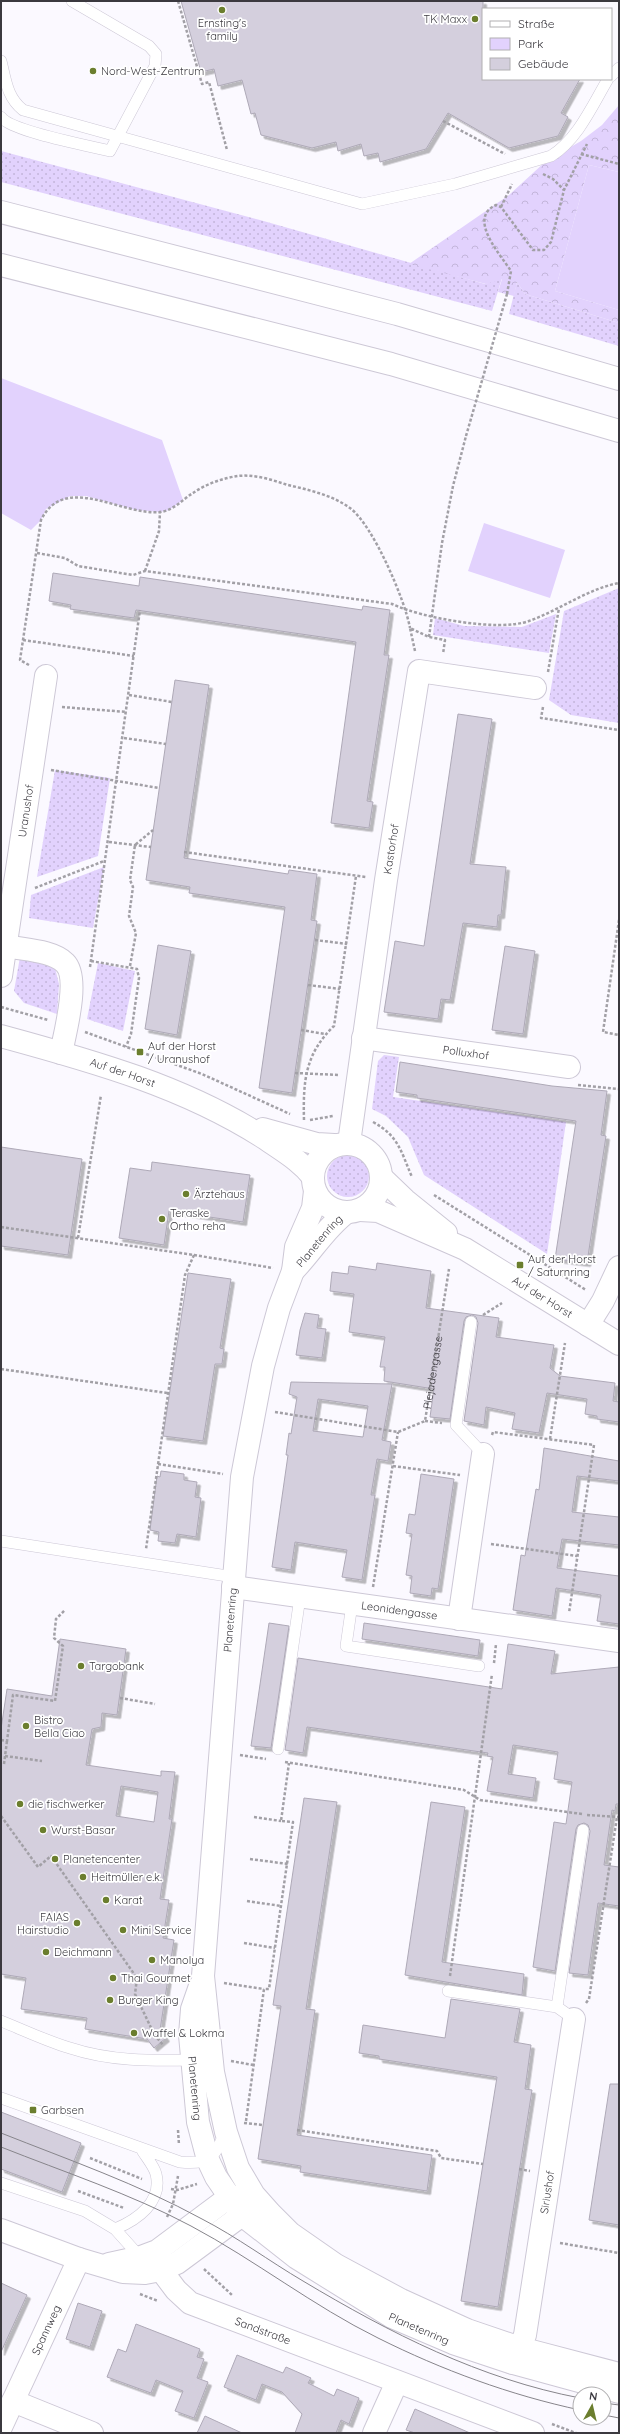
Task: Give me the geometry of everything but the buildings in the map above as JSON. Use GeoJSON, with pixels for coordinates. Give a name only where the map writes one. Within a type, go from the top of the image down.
{"type":"FeatureCollection","features":[{"type":"Feature","properties":{"kind":"main road"},"geometry":{"type":"LineString","coordinates":[[1,212],[397,314],[619,379]]}},
{"type":"Feature","properties":{"kind":"main road"},"geometry":{"type":"LineString","coordinates":[[1,265],[391,364],[619,431]]}},
{"type":"Feature","properties":{"kind":"main road"},"geometry":{"type":"LineString","coordinates":[[430,672],[540,688]]}},
{"type":"Feature","properties":{"kind":"main road","name":"Kastorhof"},"geometry":{"type":"LineString","coordinates":[[342,1144],[352,1116],[386,880],[430,672]]}},
{"type":"Feature","properties":{"kind":"main road","name":"Uranushof"},"geometry":{"type":"LineString","coordinates":[[1,976],[34,767],[46,676]]}},
{"type":"Feature","properties":{"kind":"main road"},"geometry":{"type":"LineString","coordinates":[[6,946],[57,958],[65,963],[70,972],[71,994],[61,1053]]}},
{"type":"Feature","properties":{"kind":"main road","name":"Auf der Horst"},"geometry":{"type":"LineString","coordinates":[[1,1036],[135,1076],[187,1097],[239,1122],[286,1152],[305,1167],[314,1184]]}},
{"type":"Feature","properties":{"kind":"main road","name":"Polluxhof"},"geometry":{"type":"LineString","coordinates":[[363,1038],[569,1067]]}},
{"type":"Feature","properties":{"kind":"main road","name":"Auf der Horst"},"geometry":{"type":"LineString","coordinates":[[239,1122],[293,1138],[342,1144]]}},
{"type":"Feature","properties":{"kind":"main road"},"geometry":{"type":"LineString","coordinates":[[342,1144],[361,1146],[372,1153],[380,1165],[382,1178],[379,1191],[372,1202],[354,1211],[334,1209],[323,1202],[314,1184],[316,1164],[323,1153],[342,1144]]}},
{"type":"Feature","properties":{"kind":"main road","name":"Auf der Horst"},"geometry":{"type":"LineString","coordinates":[[382,1178],[405,1200],[465,1249],[619,1344]]}},
{"type":"Feature","properties":{"kind":"main road","name":"Planetenring"},"geometry":{"type":"LineString","coordinates":[[314,1184],[313,1208],[296,1246],[293,1271],[271,1333],[253,1409],[242,1477],[219,1752],[203,1976],[213,2072],[232,2129],[238,2168],[254,2195],[290,2233],[352,2275],[400,2300],[467,2330],[516,2356],[619,2392]]}},
{"type":"Feature","properties":{"kind":"main road","name":"Auf der Horst"},"geometry":{"type":"LineString","coordinates":[[354,1211],[378,1211],[465,1249]]}},
{"type":"Feature","properties":{"kind":"main road","name":"Planetenring"},"geometry":{"type":"LineString","coordinates":[[293,1271],[310,1255],[335,1221],[354,1211]]}},
{"type":"Feature","properties":{"kind":"main road"},"geometry":{"type":"LineString","coordinates":[[588,1325],[603,1301],[619,1267]]}},
{"type":"Feature","properties":{"kind":"main road"},"geometry":{"type":"LineString","coordinates":[[459,1618],[483,1454]]}},
{"type":"Feature","properties":{"kind":"main road","name":"Leonidengasse"},"geometry":{"type":"LineString","coordinates":[[234,1582],[300,1597],[619,1641]]}},
{"type":"Feature","properties":{"kind":"main road","name":"Planetenring"},"geometry":{"type":"LineString","coordinates":[[203,1976],[192,2009],[183,2060],[208,2160],[228,2198],[242,2216],[297,2258],[392,2317],[452,2343],[619,2374]]}},
{"type":"Feature","properties":{"kind":"main road","name":"Siriushof"},"geometry":{"type":"LineString","coordinates":[[516,2356],[525,2335],[540,2240],[566,2013]]}},
{"type":"Feature","properties":{"kind":"main road"},"geometry":{"type":"LineString","coordinates":[[137,2265],[157,2250],[174,2240],[228,2198],[254,2195]]}},
{"type":"Feature","properties":{"kind":"main road"},"geometry":{"type":"LineString","coordinates":[[1,2230],[79,2260],[100,2265],[137,2265],[161,2270],[177,2263],[242,2216],[254,2195]]}},
{"type":"Feature","properties":{"kind":"main road","name":"Spannweg"},"geometry":{"type":"LineString","coordinates":[[1,2427],[79,2260]]}},
{"type":"Feature","properties":{"kind":"main road","name":"Sandstraße"},"geometry":{"type":"LineString","coordinates":[[161,2270],[176,2290],[190,2303],[533,2433]]}},
{"type":"Feature","properties":{"kind":"main road"},"geometry":{"type":"LineString","coordinates":[[374,2433],[397,2382]]}},
{"type":"Feature","properties":{"kind":"main road"},"geometry":{"type":"LineString","coordinates":[[13,2401],[92,2433]]}},
{"type":"Feature","properties":{"kind":"lane"},"geometry":{"type":"LineString","coordinates":[[1,117],[4,121],[20,129],[110,151],[116,137],[155,66],[156,54],[149,46],[72,1]]}},
{"type":"Feature","properties":{"kind":"lane"},"geometry":{"type":"LineString","coordinates":[[1,62],[8,94],[14,103],[23,110],[362,204],[455,184],[551,156],[562,149],[574,135],[607,80]]}},
{"type":"Feature","properties":{"kind":"lane"},"geometry":{"type":"LineString","coordinates":[[471,1322],[456,1425],[483,1454]]}},
{"type":"Feature","properties":{"kind":"lane"},"geometry":{"type":"LineString","coordinates":[[1,1541],[144,1564],[234,1582]]}},
{"type":"Feature","properties":{"kind":"lane"},"geometry":{"type":"LineString","coordinates":[[278,1749],[300,1597]]}},
{"type":"Feature","properties":{"kind":"lane"},"geometry":{"type":"LineString","coordinates":[[361,1605],[346,1646],[479,1666]]}},
{"type":"Feature","properties":{"kind":"lane"},"geometry":{"type":"LineString","coordinates":[[448,1991],[566,2013],[583,1830]]}},
{"type":"Feature","properties":{"kind":"lane"},"geometry":{"type":"LineString","coordinates":[[1,2021],[70,2048],[130,2059],[183,2060]]}},
{"type":"Feature","properties":{"kind":"lane"},"geometry":{"type":"LineString","coordinates":[[1,2098],[142,2150],[180,2162],[197,2164],[208,2160],[219,2148],[232,2129]]}},
{"type":"Feature","properties":{"kind":"lane"},"geometry":{"type":"LineString","coordinates":[[115,2229],[133,2222],[150,2206],[156,2195],[156,2174],[142,2150]]}},
{"type":"Feature","properties":{"kind":"lane"},"geometry":{"type":"LineString","coordinates":[[1,2182],[86,2212],[115,2229],[137,2265]]}},
{"type":"Feature","properties":{"kind":"path"},"geometry":{"type":"LineString","coordinates":[[178,1],[202,84],[209,82],[231,168]]}},
{"type":"Feature","properties":{"kind":"path"},"geometry":{"type":"LineString","coordinates":[[429,637],[442,543],[453,486],[507,294],[511,271],[484,228],[484,215],[489,208],[496,205],[501,207],[533,250],[544,250],[551,242],[564,190],[588,142]]}},
{"type":"Feature","properties":{"kind":"path"},"geometry":{"type":"LineString","coordinates":[[562,149],[619,164]]}},
{"type":"Feature","properties":{"kind":"path"},"geometry":{"type":"LineString","coordinates":[[46,676],[20,660],[41,520],[46,509],[70,496],[86,496],[130,508],[160,512],[170,510],[206,486],[239,476],[259,477],[321,494],[350,508],[360,518],[381,555],[407,611],[410,628],[430,672]]}},
{"type":"Feature","properties":{"kind":"path"},"geometry":{"type":"LineString","coordinates":[[145,571],[159,531],[160,512]]}},
{"type":"Feature","properties":{"kind":"path"},"geometry":{"type":"LineString","coordinates":[[36,553],[65,558],[78,566],[117,573],[133,575],[145,571],[392,604],[407,611],[478,624],[507,624],[528,621],[600,588],[619,583]]}},
{"type":"Feature","properties":{"kind":"path"},"geometry":{"type":"LineString","coordinates":[[559,608],[540,688],[541,718],[619,730]]}},
{"type":"Feature","properties":{"kind":"path"},"geometry":{"type":"LineString","coordinates":[[90,968],[109,842],[116,782],[124,738],[140,610]]}},
{"type":"Feature","properties":{"kind":"path"},"geometry":{"type":"LineString","coordinates":[[410,628],[429,637],[445,640],[430,672]]}},
{"type":"Feature","properties":{"kind":"path"},"geometry":{"type":"LineString","coordinates":[[23,640],[134,656]]}},
{"type":"Feature","properties":{"kind":"path"},"geometry":{"type":"LineString","coordinates":[[129,695],[172,702]]}},
{"type":"Feature","properties":{"kind":"path"},"geometry":{"type":"LineString","coordinates":[[42,704],[127,712]]}},
{"type":"Feature","properties":{"kind":"path"},"geometry":{"type":"LineString","coordinates":[[124,738],[166,744]]}},
{"type":"Feature","properties":{"kind":"path"},"geometry":{"type":"LineString","coordinates":[[34,767],[116,782],[159,788]]}},
{"type":"Feature","properties":{"kind":"path"},"geometry":{"type":"LineString","coordinates":[[130,966],[136,933],[129,916],[133,887],[130,880],[134,845],[154,830]]}},
{"type":"Feature","properties":{"kind":"path"},"geometry":{"type":"LineString","coordinates":[[109,842],[151,847]]}},
{"type":"Feature","properties":{"kind":"path"},"geometry":{"type":"LineString","coordinates":[[184,852],[386,880]]}},
{"type":"Feature","properties":{"kind":"path"},"geometry":{"type":"LineString","coordinates":[[14,897],[105,861]]}},
{"type":"Feature","properties":{"kind":"path"},"geometry":{"type":"LineString","coordinates":[[304,1120],[305,1075],[317,1043],[334,1026],[356,876]]}},
{"type":"Feature","properties":{"kind":"path"},"geometry":{"type":"LineString","coordinates":[[619,920],[603,1032],[619,1035]]}},
{"type":"Feature","properties":{"kind":"path"},"geometry":{"type":"LineString","coordinates":[[314,940],[347,944]]}},
{"type":"Feature","properties":{"kind":"path"},"geometry":{"type":"LineString","coordinates":[[91,961],[130,966],[137,969],[139,978],[131,1034],[126,1047],[202,1074],[304,1120],[336,1114],[370,1120],[382,1127],[398,1142],[413,1179]]}},
{"type":"Feature","properties":{"kind":"path"},"geometry":{"type":"LineString","coordinates":[[308,985],[340,989]]}},
{"type":"Feature","properties":{"kind":"path"},"geometry":{"type":"LineString","coordinates":[[301,1030],[325,1034]]}},
{"type":"Feature","properties":{"kind":"path"},"geometry":{"type":"LineString","coordinates":[[569,1067],[573,1084],[619,1089]]}},
{"type":"Feature","properties":{"kind":"path"},"geometry":{"type":"LineString","coordinates":[[295,1073],[305,1075],[358,1077]]}},
{"type":"Feature","properties":{"kind":"path"},"geometry":{"type":"LineString","coordinates":[[78,1238],[101,1095]]}},
{"type":"Feature","properties":{"kind":"path"},"geometry":{"type":"LineString","coordinates":[[429,1192],[603,1301]]}},
{"type":"Feature","properties":{"kind":"path"},"geometry":{"type":"LineString","coordinates":[[1,1228],[194,1255],[293,1271]]}},
{"type":"Feature","properties":{"kind":"path"},"geometry":{"type":"LineString","coordinates":[[144,1564],[167,1393],[185,1275],[194,1255]]}},
{"type":"Feature","properties":{"kind":"path","name":"Plejadengasse"},"geometry":{"type":"LineString","coordinates":[[398,1432],[425,1421],[449,1269]]}},
{"type":"Feature","properties":{"kind":"path"},"geometry":{"type":"LineString","coordinates":[[471,1322],[502,1304]]}},
{"type":"Feature","properties":{"kind":"path"},"geometry":{"type":"LineString","coordinates":[[550,1439],[565,1343]]}},
{"type":"Feature","properties":{"kind":"path"},"geometry":{"type":"LineString","coordinates":[[1,1369],[167,1393]]}},
{"type":"Feature","properties":{"kind":"path"},"geometry":{"type":"LineString","coordinates":[[253,1409],[398,1432],[393,1466],[361,1605]]}},
{"type":"Feature","properties":{"kind":"path"},"geometry":{"type":"LineString","coordinates":[[483,1454],[494,1432],[594,1445],[566,1633]]}},
{"type":"Feature","properties":{"kind":"path"},"geometry":{"type":"LineString","coordinates":[[158,1464],[242,1477]]}},
{"type":"Feature","properties":{"kind":"path"},"geometry":{"type":"LineString","coordinates":[[393,1466],[479,1478]]}},
{"type":"Feature","properties":{"kind":"path"},"geometry":{"type":"LineString","coordinates":[[470,1541],[577,1556]]}},
{"type":"Feature","properties":{"kind":"path"},"geometry":{"type":"LineString","coordinates":[[4,1764],[13,1695],[55,1701],[63,1646],[54,1638],[56,1619],[65,1610]]}},
{"type":"Feature","properties":{"kind":"path"},"geometry":{"type":"LineString","coordinates":[[448,1991],[499,1624]]}},
{"type":"Feature","properties":{"kind":"path"},"geometry":{"type":"LineString","coordinates":[[120,1698],[155,1704]]}},
{"type":"Feature","properties":{"kind":"path"},"geometry":{"type":"LineString","coordinates":[[1,1740],[7,1741]]}},
{"type":"Feature","properties":{"kind":"path"},"geometry":{"type":"LineString","coordinates":[[219,1752],[271,1760]]}},
{"type":"Feature","properties":{"kind":"path"},"geometry":{"type":"LineString","coordinates":[[5,1756],[42,1761]]}},
{"type":"Feature","properties":{"kind":"path"},"geometry":{"type":"LineString","coordinates":[[282,1762],[464,1790],[476,1797],[488,1801],[618,1817],[589,1999],[566,2013]]}},
{"type":"Feature","properties":{"kind":"path"},"geometry":{"type":"LineString","coordinates":[[281,1821],[289,1763]]}},
{"type":"Feature","properties":{"kind":"path"},"geometry":{"type":"LineString","coordinates":[[1,1816],[38,1867],[51,1856],[56,1862],[137,1978],[135,1994],[154,2034],[183,2060]]}},
{"type":"Feature","properties":{"kind":"path"},"geometry":{"type":"LineString","coordinates":[[221,1990],[221,1982],[269,1989],[293,1822],[254,1816]]}},
{"type":"Feature","properties":{"kind":"path"},"geometry":{"type":"LineString","coordinates":[[250,1859],[288,1864]]}},
{"type":"Feature","properties":{"kind":"path"},"geometry":{"type":"LineString","coordinates":[[247,1900],[281,1906]]}},
{"type":"Feature","properties":{"kind":"path"},"geometry":{"type":"LineString","coordinates":[[244,1943],[275,1948]]}},
{"type":"Feature","properties":{"kind":"path"},"geometry":{"type":"LineString","coordinates":[[246,2123],[264,1989]]}},
{"type":"Feature","properties":{"kind":"path"},"geometry":{"type":"LineString","coordinates":[[225,2060],[253,2065]]}},
{"type":"Feature","properties":{"kind":"path"},"geometry":{"type":"LineString","coordinates":[[232,2129],[246,2123],[264,2125]]}},
{"type":"Feature","properties":{"kind":"path"},"geometry":{"type":"LineString","coordinates":[[297,2130],[437,2151],[440,2158],[483,2164]]}},
{"type":"Feature","properties":{"kind":"path"},"geometry":{"type":"LineString","coordinates":[[90,2158],[129,2173]]}},
{"type":"Feature","properties":{"kind":"path"},"geometry":{"type":"LineString","coordinates":[[78,2190],[118,2205]]}},
{"type":"Feature","properties":{"kind":"path"},"geometry":{"type":"LineString","coordinates":[[164,2221],[174,2204],[177,2190]]}},
{"type":"Feature","properties":{"kind":"path"},"geometry":{"type":"LineString","coordinates":[[540,2240],[619,2253]]}},
{"type":"Feature","properties":{"kind":"green space"},"geometry":{"type":"Polygon","coordinates":[[[619,105],[619,172],[589,165],[555,291],[619,310],[619,323],[525,294],[517,282],[514,296],[498,292],[502,279],[486,284],[409,264],[509,195],[545,162],[581,141],[602,125],[619,105]]]}},
{"type":"Feature","properties":{"kind":"green space"},"geometry":{"type":"Polygon","coordinates":[[[1,151],[260,220],[485,284],[502,278],[492,311],[1,182],[1,151]]]}},
{"type":"Feature","properties":{"kind":"green space"},"geometry":{"type":"Polygon","coordinates":[[[589,165],[619,172],[619,310],[555,291],[589,165]]]}},
{"type":"Feature","properties":{"kind":"green space"},"geometry":{"type":"Polygon","coordinates":[[[517,282],[525,294],[619,323],[619,346],[509,314],[517,282]]]}},
{"type":"Feature","properties":{"kind":"green space"},"geometry":{"type":"Polygon","coordinates":[[[1,378],[162,440],[183,500],[169,510],[160,512],[136,510],[86,496],[70,496],[46,509],[41,520],[31,530],[1,513],[1,378]]]}},
{"type":"Feature","properties":{"kind":"green space"},"geometry":{"type":"Polygon","coordinates":[[[484,523],[565,550],[550,598],[468,571],[484,523]]]}},
{"type":"Feature","properties":{"kind":"green space"},"geometry":{"type":"Polygon","coordinates":[[[619,588],[619,723],[571,715],[549,700],[564,611],[619,588]]]}},
{"type":"Feature","properties":{"kind":"green space"},"geometry":{"type":"Polygon","coordinates":[[[556,614],[549,653],[433,635],[435,618],[464,626],[522,627],[556,614]]]}},
{"type":"Feature","properties":{"kind":"green space"},"geometry":{"type":"Polygon","coordinates":[[[55,770],[110,778],[98,856],[37,877],[55,770]]]}},
{"type":"Feature","properties":{"kind":"green space"},"geometry":{"type":"Polygon","coordinates":[[[104,867],[93,928],[29,918],[31,895],[104,867]]]}},
{"type":"Feature","properties":{"kind":"green space"},"geometry":{"type":"Polygon","coordinates":[[[20,957],[54,964],[59,984],[57,1014],[24,1003],[14,991],[20,957]]]}},
{"type":"Feature","properties":{"kind":"green space"},"geometry":{"type":"Polygon","coordinates":[[[98,963],[135,971],[123,1031],[87,1019],[98,963]]]}},
{"type":"Feature","properties":{"kind":"green space"},"geometry":{"type":"Polygon","coordinates":[[[384,1055],[399,1057],[393,1097],[566,1122],[547,1254],[424,1175],[408,1137],[386,1116],[372,1109],[378,1061],[384,1055]]]}},
{"type":"Feature","properties":{"kind":"green space"},"geometry":{"type":"Polygon","coordinates":[[[344,1155],[352,1155],[360,1158],[366,1164],[369,1176],[366,1188],[360,1194],[352,1197],[344,1197],[336,1194],[330,1188],[327,1180],[327,1172],[330,1164],[336,1158],[344,1155]]]}},
{"type":"Feature","properties":{"kind":"tram line"},"geometry":{"type":"LineString","coordinates":[[1,2133],[103,2173],[178,2206],[228,2233],[290,2273],[369,2319],[437,2352],[507,2379],[543,2390],[572,2396]]}},
{"type":"Feature","properties":{"kind":"tram line"},"geometry":{"type":"LineString","coordinates":[[1,2147],[97,2184],[168,2214],[215,2239],[330,2312],[402,2350],[452,2371],[502,2389],[572,2408]]}},
{"type":"Feature","properties":{"kind":"tram line"},"geometry":{"type":"LineString","coordinates":[[612,2404],[619,2405]]}},
{"type":"Feature","properties":{"kind":"tram line"},"geometry":{"type":"LineString","coordinates":[[612,2417],[619,2418]]}},
{"type":"Feature","properties":{"kind":"place","name":"Ernsting's family"},"geometry":{"type":"Point","coordinates":[222,10]}},
{"type":"Feature","properties":{"kind":"place","name":"TK Maxx"},"geometry":{"type":"Point","coordinates":[475,19]}},
{"type":"Feature","properties":{"kind":"place","name":"Nord-West-Zentrum"},"geometry":{"type":"Point","coordinates":[93,71]}},
{"type":"Feature","properties":{"kind":"place","name":"Auf der Horst / Uranushof"},"geometry":{"type":"Point","coordinates":[140,1052]}},
{"type":"Feature","properties":{"kind":"place","name":"Ärztehaus"},"geometry":{"type":"Point","coordinates":[186,1194]}},
{"type":"Feature","properties":{"kind":"place","name":"Teraske Ortho reha"},"geometry":{"type":"Point","coordinates":[162,1219]}},
{"type":"Feature","properties":{"kind":"place","name":"Auf der Horst / Saturnring"},"geometry":{"type":"Point","coordinates":[520,1265]}},
{"type":"Feature","properties":{"kind":"place","name":"Targobank"},"geometry":{"type":"Point","coordinates":[81,1666]}},
{"type":"Feature","properties":{"kind":"place","name":"Bistro Bella Ciao"},"geometry":{"type":"Point","coordinates":[26,1726]}},
{"type":"Feature","properties":{"kind":"place","name":"die fischwerker"},"geometry":{"type":"Point","coordinates":[20,1804]}},
{"type":"Feature","properties":{"kind":"place","name":"Wurst-Basar"},"geometry":{"type":"Point","coordinates":[43,1830]}},
{"type":"Feature","properties":{"kind":"place","name":"Planetencenter"},"geometry":{"type":"Point","coordinates":[55,1859]}},
{"type":"Feature","properties":{"kind":"place","name":"Heitmüller e.k."},"geometry":{"type":"Point","coordinates":[83,1877]}},
{"type":"Feature","properties":{"kind":"place","name":"Karat"},"geometry":{"type":"Point","coordinates":[106,1900]}},
{"type":"Feature","properties":{"kind":"place","name":"FAIAS Hairstudio"},"geometry":{"type":"Point","coordinates":[77,1923]}},
{"type":"Feature","properties":{"kind":"place","name":"Mini Service"},"geometry":{"type":"Point","coordinates":[123,1930]}},
{"type":"Feature","properties":{"kind":"place","name":"Deichmann"},"geometry":{"type":"Point","coordinates":[46,1952]}},
{"type":"Feature","properties":{"kind":"place","name":"Manolya"},"geometry":{"type":"Point","coordinates":[152,1960]}},
{"type":"Feature","properties":{"kind":"place","name":"Thai Gourmet"},"geometry":{"type":"Point","coordinates":[113,1978]}},
{"type":"Feature","properties":{"kind":"place","name":"Burger King"},"geometry":{"type":"Point","coordinates":[110,2000]}},
{"type":"Feature","properties":{"kind":"place","name":"Waffel & Lokma"},"geometry":{"type":"Point","coordinates":[134,2033]}},
{"type":"Feature","properties":{"kind":"place","name":"Garbsen"},"geometry":{"type":"Point","coordinates":[33,2110]}}]}
